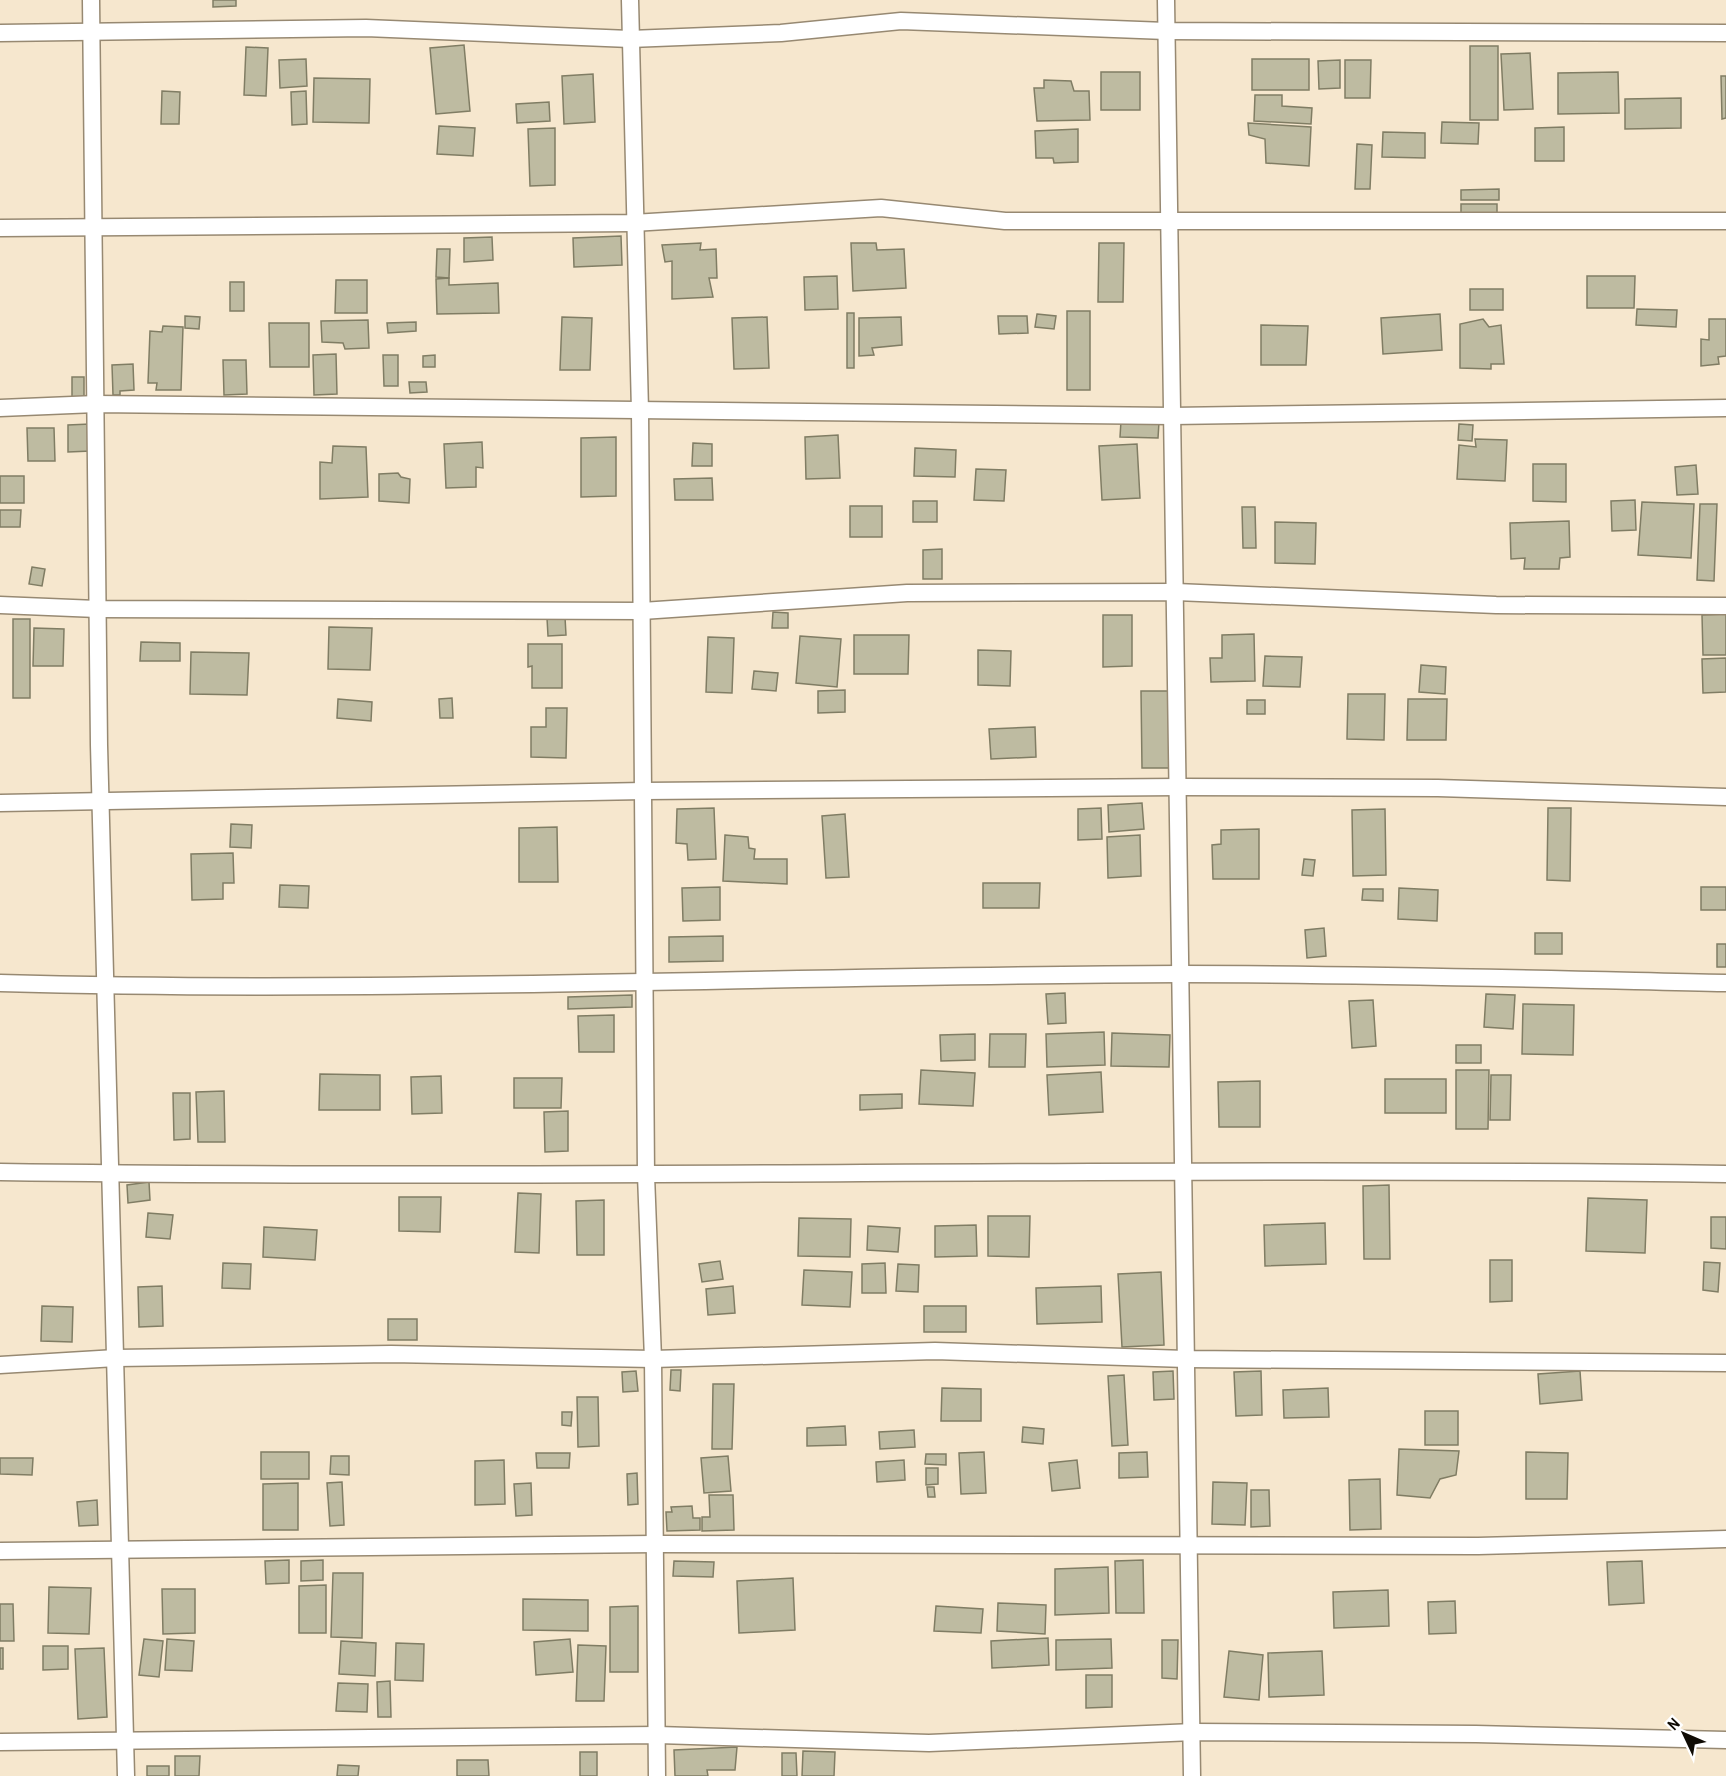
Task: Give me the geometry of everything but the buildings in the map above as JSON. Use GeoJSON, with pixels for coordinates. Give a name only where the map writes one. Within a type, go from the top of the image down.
{"type":"FeatureCollection","features":[{"type":"Feature","properties":{"kind":"street"},"geometry":{"type":"LineString","coordinates":[[91,0],[97,609],[126,1776]]}},
{"type":"Feature","properties":{"kind":"street"},"geometry":{"type":"LineString","coordinates":[[630,0],[633,223],[640,411],[646,1175],[652,1359],[657,1776]]}},
{"type":"Feature","properties":{"kind":"street"},"geometry":{"type":"LineString","coordinates":[[1166,0],[1179,787],[1189,1652],[1194,1732],[1192,1776]]}},
{"type":"Feature","properties":{"kind":"street"},"geometry":{"type":"LineString","coordinates":[[0,33],[366,28],[630,39],[781,33],[901,21],[1166,32],[1726,33]]}},
{"type":"Feature","properties":{"kind":"street"},"geometry":{"type":"LineString","coordinates":[[0,228],[633,223],[881,208],[1005,221],[1726,221]]}},
{"type":"Feature","properties":{"kind":"street"},"geometry":{"type":"LineString","coordinates":[[0,408],[96,404],[1172,416],[1726,408]]}},
{"type":"Feature","properties":{"kind":"street"},"geometry":{"type":"LineString","coordinates":[[0,605],[97,609],[642,611],[907,593],[1176,592],[1496,605],[1726,606]]}},
{"type":"Feature","properties":{"kind":"street"},"geometry":{"type":"LineString","coordinates":[[0,803],[101,803],[644,791],[1179,787],[1438,788],[1726,797]]}},
{"type":"Feature","properties":{"kind":"street"},"geometry":{"type":"LineString","coordinates":[[0,984],[106,986],[1181,974],[1726,983]]}},
{"type":"Feature","properties":{"kind":"street"},"geometry":{"type":"LineString","coordinates":[[0,1172],[646,1175],[1182,1171],[1726,1174]]}},
{"type":"Feature","properties":{"kind":"street"},"geometry":{"type":"LineString","coordinates":[[0,1365],[116,1358],[391,1354],[652,1359],[935,1351],[1186,1359],[1726,1363]]}},
{"type":"Feature","properties":{"kind":"street"},"geometry":{"type":"LineString","coordinates":[[0,1551],[655,1544],[1478,1546],[1726,1539]]}},
{"type":"Feature","properties":{"kind":"street"},"geometry":{"type":"LineString","coordinates":[[0,1742],[126,1738],[658,1735],[929,1743],[1194,1732],[1476,1734],[1726,1740]]}}]}
